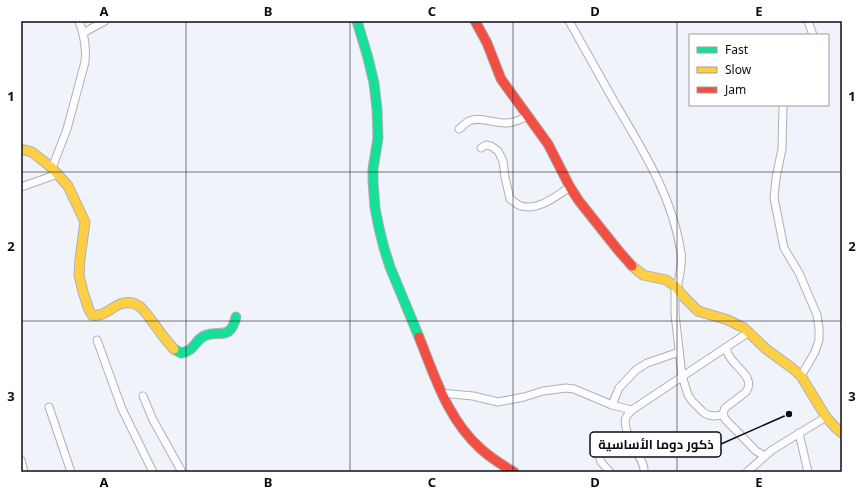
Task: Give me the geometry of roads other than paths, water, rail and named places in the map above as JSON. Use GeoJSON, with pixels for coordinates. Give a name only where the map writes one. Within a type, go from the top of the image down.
{"type":"FeatureCollection","features":[{"type":"Feature","properties":{"kind":"street"},"geometry":{"type":"LineString","coordinates":[[55,171],[84,69],[86,55],[83,33],[79,21]]}},
{"type":"Feature","properties":{"kind":"street"},"geometry":{"type":"LineString","coordinates":[[83,33],[105,21]]}},
{"type":"Feature","properties":{"kind":"street"},"geometry":{"type":"LineString","coordinates":[[357,21],[373,79],[377,110],[378,139],[373,167],[374,202],[383,244],[390,266],[434,378],[448,407],[472,440],[484,453],[514,472]]}},
{"type":"Feature","properties":{"kind":"street"},"geometry":{"type":"LineString","coordinates":[[475,21],[487,43],[501,79],[548,144],[570,187],[579,201],[600,229],[634,268],[643,274],[666,280],[676,287],[698,310],[728,320],[744,328],[766,349],[801,376],[826,417],[842,433]]}},
{"type":"Feature","properties":{"kind":"street"},"geometry":{"type":"LineString","coordinates":[[569,21],[641,148],[665,195],[676,228],[682,254],[681,267],[676,287],[675,314],[682,376],[688,395],[703,412],[714,416],[723,415]]}},
{"type":"Feature","properties":{"kind":"street"},"geometry":{"type":"LineString","coordinates":[[808,21],[813,34]]}},
{"type":"Feature","properties":{"kind":"street"},"geometry":{"type":"LineString","coordinates":[[783,106],[782,148],[774,198],[784,248],[799,272],[817,315],[819,328],[819,340],[815,352],[801,376]]}},
{"type":"Feature","properties":{"kind":"street"},"geometry":{"type":"LineString","coordinates":[[459,129],[469,121],[481,119],[507,123],[528,116]]}},
{"type":"Feature","properties":{"kind":"street"},"geometry":{"type":"LineString","coordinates":[[482,148],[486,145],[491,146],[498,151],[503,161],[510,199],[520,206],[533,207],[547,202],[570,187]]}},
{"type":"Feature","properties":{"kind":"street"},"geometry":{"type":"LineString","coordinates":[[21,149],[32,152],[55,171],[68,186],[85,222],[80,253],[79,275],[88,310],[92,315],[98,315],[122,303],[134,304],[140,307],[150,318],[172,347],[181,353],[193,348],[203,337],[228,332],[233,326],[236,317]]}},
{"type":"Feature","properties":{"kind":"street"},"geometry":{"type":"LineString","coordinates":[[21,186],[55,171]]}},
{"type":"Feature","properties":{"kind":"street"},"geometry":{"type":"LineString","coordinates":[[644,472],[644,467],[630,442],[625,423],[626,416],[632,410],[749,332]]}},
{"type":"Feature","properties":{"kind":"street"},"geometry":{"type":"LineString","coordinates":[[97,340],[122,409],[153,472]]}},
{"type":"Feature","properties":{"kind":"street"},"geometry":{"type":"LineString","coordinates":[[726,348],[730,357],[748,378],[749,388],[725,408],[723,415],[725,419],[756,451],[765,456]]}},
{"type":"Feature","properties":{"kind":"street"},"geometry":{"type":"LineString","coordinates":[[612,405],[619,388],[641,366],[679,352]]}},
{"type":"Feature","properties":{"kind":"street"},"geometry":{"type":"LineString","coordinates":[[441,393],[472,396],[498,402],[524,397],[543,391],[569,388],[612,405],[632,410]]}},
{"type":"Feature","properties":{"kind":"street"},"geometry":{"type":"LineString","coordinates":[[143,396],[153,420],[182,472]]}},
{"type":"Feature","properties":{"kind":"street"},"geometry":{"type":"LineString","coordinates":[[49,406],[71,472]]}},
{"type":"Feature","properties":{"kind":"street"},"geometry":{"type":"LineString","coordinates":[[747,472],[772,450],[826,417]]}},
{"type":"Feature","properties":{"kind":"street"},"geometry":{"type":"LineString","coordinates":[[799,433],[808,472]]}},
{"type":"Feature","properties":{"kind":"street"},"geometry":{"type":"LineString","coordinates":[[599,455],[601,462],[610,472]]}},
{"type":"Feature","properties":{"kind":"street"},"geometry":{"type":"LineString","coordinates":[[21,460],[24,472]]}},
{"type":"Feature","properties":{"kind":"place","name":"ذكور دوما الأساسية"},"geometry":{"type":"Point","coordinates":[789,414]}}]}
